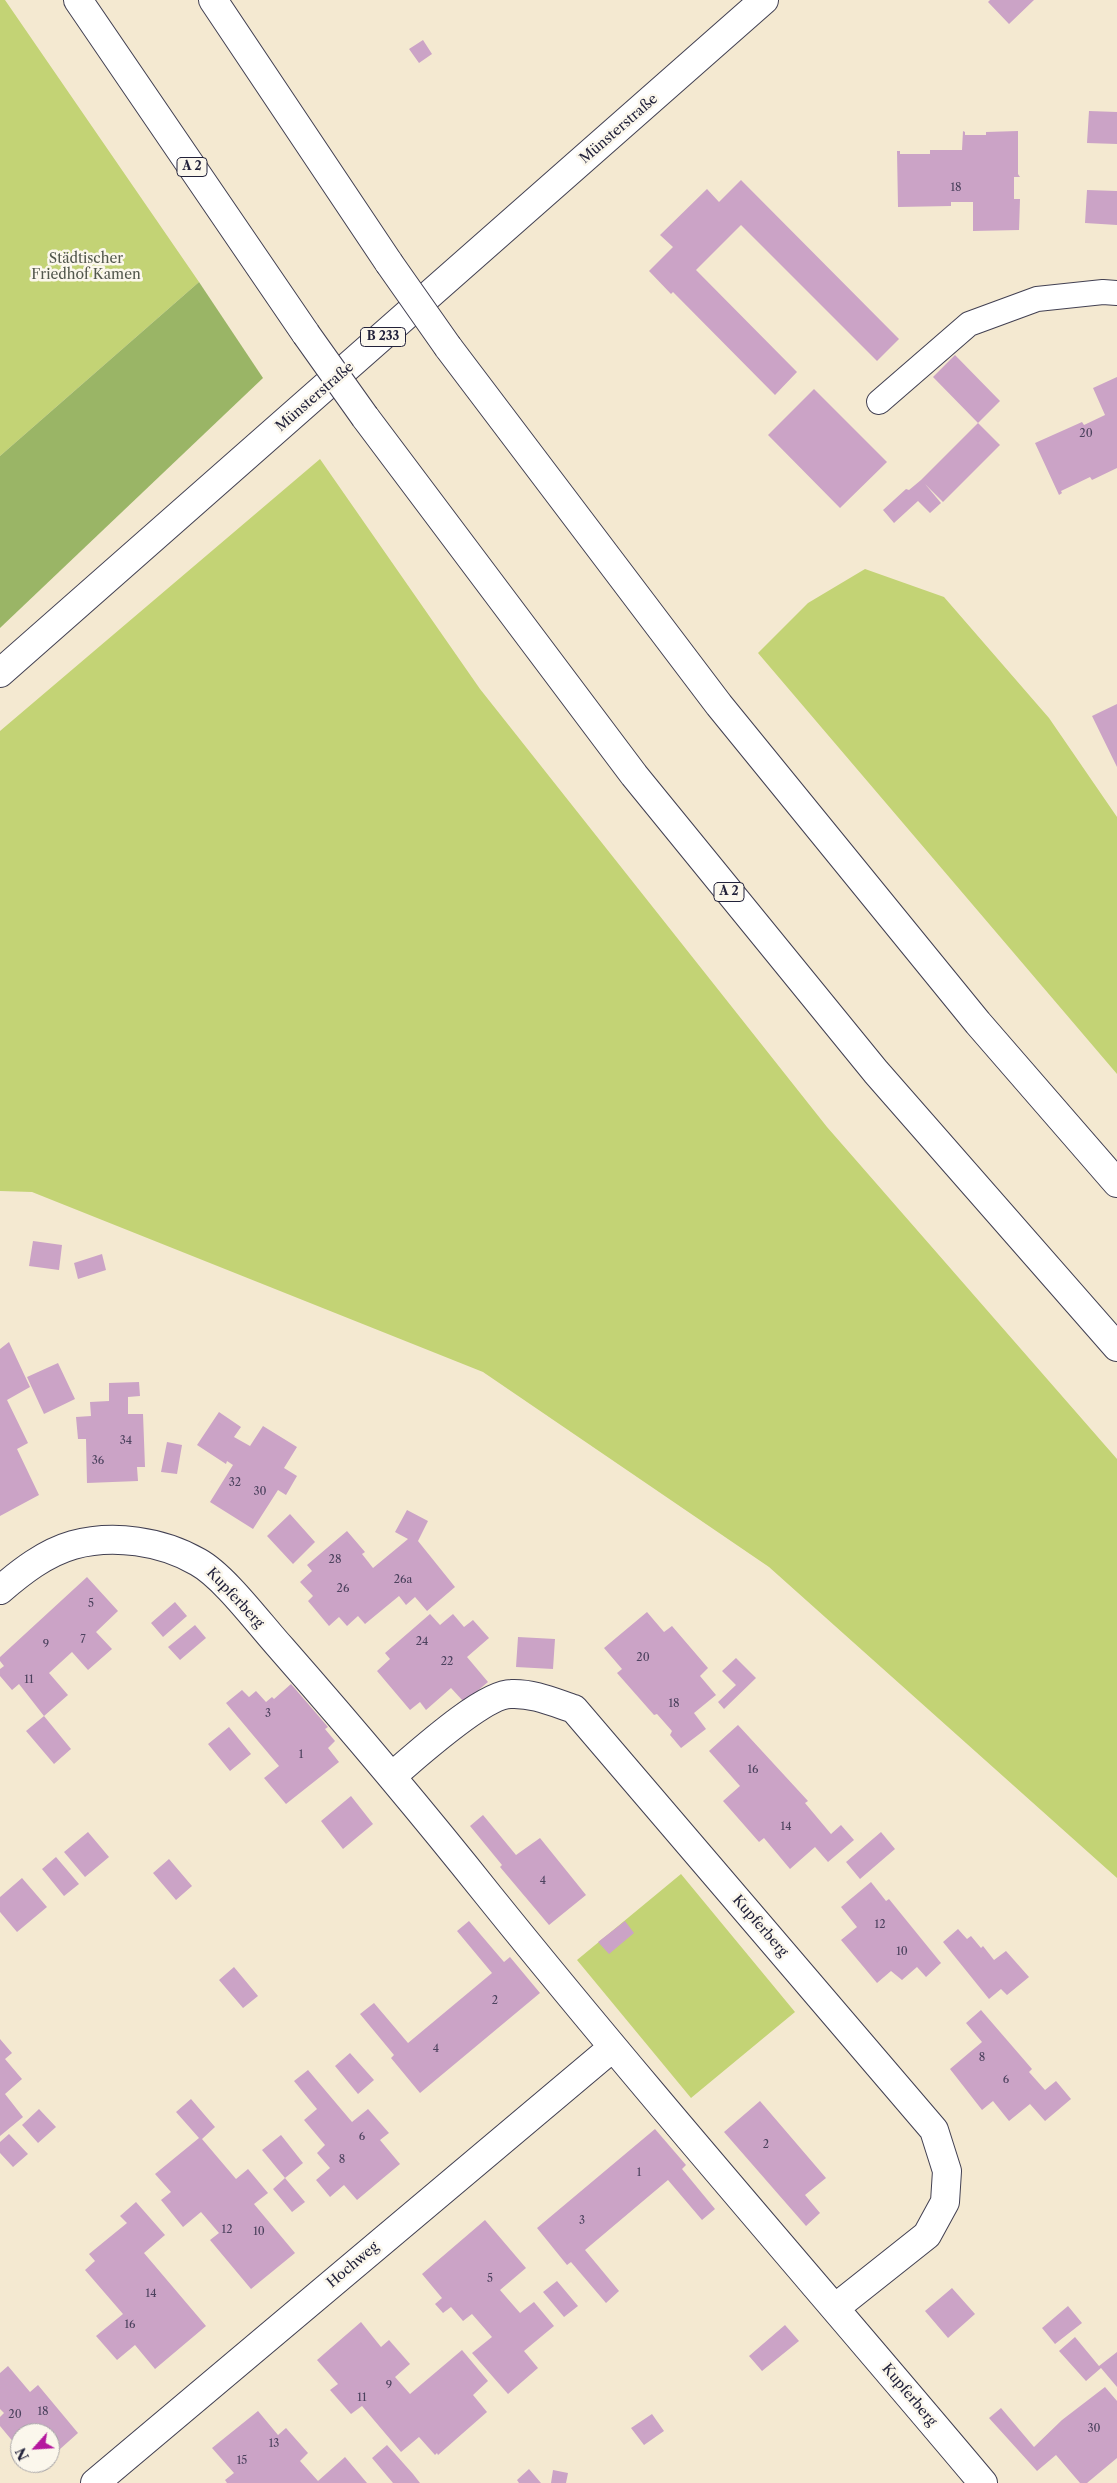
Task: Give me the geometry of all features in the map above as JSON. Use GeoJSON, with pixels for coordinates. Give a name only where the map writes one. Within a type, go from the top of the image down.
{"type":"FeatureCollection","features":[{"type":"Feature","properties":{"kind":"main road","name":"A 2"},"geometry":{"type":"LineString","coordinates":[[78,0],[306,334],[365,417],[634,775],[876,1072],[1117,1347]]}},
{"type":"Feature","properties":{"kind":"main road"},"geometry":{"type":"LineString","coordinates":[[213,0],[389,263],[448,347],[719,705],[978,1023],[1117,1183]]}},
{"type":"Feature","properties":{"kind":"main road","name":"Münsterstraße"},"geometry":{"type":"LineString","coordinates":[[0,673],[764,0]]}},
{"type":"Feature","properties":{"kind":"main road","name":"Kupferberg"},"geometry":{"type":"LineString","coordinates":[[0,1590],[46,1556],[74,1545],[105,1541],[139,1542],[176,1550],[202,1564],[232,1592],[392,1776],[612,2048],[984,2483]]}},
{"type":"Feature","properties":{"kind":"main road","name":"Kupferberg"},"geometry":{"type":"LineString","coordinates":[[392,1776],[480,1705],[509,1693],[536,1696],[574,1709],[934,2130],[947,2171],[945,2202],[927,2235],[835,2308]]}},
{"type":"Feature","properties":{"kind":"main road","name":"Hochweg"},"geometry":{"type":"LineString","coordinates":[[94,2483],[612,2048]]}},
{"type":"Feature","properties":{"kind":"lane"},"geometry":{"type":"LineString","coordinates":[[879,402],[969,324],[1037,299],[1103,292],[1117,293]]}},
{"type":"Feature","properties":{"kind":"green space","name":"Städtischer Friedhof Kamen"},"geometry":{"type":"Polygon","coordinates":[[[0,0],[5,0],[199,282],[0,456],[0,0]]]}},
{"type":"Feature","properties":{"kind":"green space"},"geometry":{"type":"Polygon","coordinates":[[[199,282],[263,378],[0,628],[0,456],[199,282]]]}},
{"type":"Feature","properties":{"kind":"green space"},"geometry":{"type":"Polygon","coordinates":[[[320,459],[480,689],[827,1127],[1117,1459],[1117,1878],[769,1567],[483,1372],[32,1192],[0,1191],[0,731],[320,459]]]}},
{"type":"Feature","properties":{"kind":"green space"},"geometry":{"type":"Polygon","coordinates":[[[865,569],[944,597],[1049,718],[1117,817],[1117,1074],[758,653],[808,603],[865,569]]]}},
{"type":"Feature","properties":{"kind":"green space"},"geometry":{"type":"Polygon","coordinates":[[[681,1874],[795,2012],[691,2098],[577,1960],[681,1874]]]}},
{"type":"Feature","properties":{"kind":"building"},"geometry":{"type":"Polygon","coordinates":[[[990,0],[1034,0],[1009,24],[988,2],[990,0]]]}},
{"type":"Feature","properties":{"kind":"building"},"geometry":{"type":"Polygon","coordinates":[[[423,40],[432,54],[419,63],[409,49],[423,40]]]}},
{"type":"Feature","properties":{"kind":"building"},"geometry":{"type":"Polygon","coordinates":[[[1089,111],[1117,112],[1117,144],[1087,143],[1089,111]]]}},
{"type":"Feature","properties":{"kind":"building"},"geometry":{"type":"Polygon","coordinates":[[[963,131],[965,135],[986,135],[986,132],[1018,131],[1018,174],[1020,177],[1014,177],[1014,199],[1020,199],[1019,230],[973,231],[973,202],[951,202],[951,206],[898,207],[897,151],[900,151],[900,154],[930,154],[930,150],[962,150],[963,131]]]}},
{"type":"Feature","properties":{"kind":"building"},"geometry":{"type":"Polygon","coordinates":[[[741,180],[899,339],[877,361],[741,225],[696,270],[797,372],[775,395],[673,292],[671,294],[649,271],[673,247],[660,235],[707,189],[719,202],[741,180]]]}},
{"type":"Feature","properties":{"kind":"building"},"geometry":{"type":"Polygon","coordinates":[[[1087,190],[1117,191],[1117,225],[1085,223],[1087,190]]]}},
{"type":"Feature","properties":{"kind":"building"},"geometry":{"type":"Polygon","coordinates":[[[955,355],[1000,401],[978,423],[933,377],[955,355]]]}},
{"type":"Feature","properties":{"kind":"building"},"geometry":{"type":"Polygon","coordinates":[[[1117,377],[1117,468],[1092,480],[1090,477],[1061,491],[1062,493],[1059,495],[1035,443],[1082,422],[1084,425],[1105,415],[1093,388],[1117,377]]]}},
{"type":"Feature","properties":{"kind":"building"},"geometry":{"type":"Polygon","coordinates":[[[814,389],[887,462],[840,508],[768,435],[814,389]]]}},
{"type":"Feature","properties":{"kind":"building"},"geometry":{"type":"Polygon","coordinates":[[[978,423],[1000,445],[943,502],[925,484],[941,503],[930,513],[918,501],[894,523],[883,510],[906,489],[909,490],[921,480],[978,423]]]}},
{"type":"Feature","properties":{"kind":"building"},"geometry":{"type":"Polygon","coordinates":[[[1117,704],[1117,767],[1092,716],[1117,704]]]}},
{"type":"Feature","properties":{"kind":"building"},"geometry":{"type":"Polygon","coordinates":[[[33,1241],[62,1245],[59,1270],[29,1266],[33,1241]]]}},
{"type":"Feature","properties":{"kind":"building"},"geometry":{"type":"Polygon","coordinates":[[[102,1254],[106,1270],[78,1279],[74,1263],[102,1254]]]}},
{"type":"Feature","properties":{"kind":"building"},"geometry":{"type":"Polygon","coordinates":[[[9,1342],[30,1387],[7,1400],[28,1443],[17,1449],[39,1495],[0,1516],[0,1349],[9,1342]]]}},
{"type":"Feature","properties":{"kind":"building"},"geometry":{"type":"Polygon","coordinates":[[[58,1363],[75,1399],[44,1414],[27,1377],[58,1363]]]}},
{"type":"Feature","properties":{"kind":"building"},"geometry":{"type":"Polygon","coordinates":[[[139,1382],[140,1396],[128,1397],[128,1414],[143,1414],[145,1467],[137,1467],[138,1481],[87,1483],[86,1439],[78,1439],[76,1417],[91,1416],[90,1402],[109,1401],[109,1383],[139,1382]]]}},
{"type":"Feature","properties":{"kind":"building"},"geometry":{"type":"Polygon","coordinates":[[[219,1412],[241,1427],[234,1437],[250,1446],[263,1426],[297,1447],[284,1468],[297,1476],[286,1495],[278,1490],[253,1529],[210,1502],[233,1465],[227,1461],[226,1464],[197,1445],[219,1412]]]}},
{"type":"Feature","properties":{"kind":"building"},"geometry":{"type":"Polygon","coordinates":[[[167,1442],[182,1445],[177,1474],[161,1472],[167,1442]]]}},
{"type":"Feature","properties":{"kind":"building"},"geometry":{"type":"Polygon","coordinates":[[[407,1510],[428,1521],[418,1541],[455,1587],[427,1611],[415,1597],[406,1605],[399,1596],[365,1624],[358,1616],[347,1626],[339,1617],[329,1626],[308,1601],[313,1596],[300,1582],[312,1571],[307,1565],[347,1531],[365,1552],[362,1554],[373,1568],[408,1539],[395,1532],[407,1510]]]}},
{"type":"Feature","properties":{"kind":"building"},"geometry":{"type":"Polygon","coordinates":[[[290,1514],[315,1542],[293,1564],[267,1536],[290,1514]]]}},
{"type":"Feature","properties":{"kind":"building"},"geometry":{"type":"Polygon","coordinates":[[[87,1577],[118,1611],[96,1632],[112,1649],[88,1670],[72,1652],[49,1673],[68,1695],[44,1716],[19,1684],[12,1690],[0,1676],[0,1669],[4,1666],[0,1661],[0,1657],[87,1577]]]}},
{"type":"Feature","properties":{"kind":"building"},"geometry":{"type":"Polygon","coordinates":[[[175,1602],[187,1616],[163,1637],[151,1623],[175,1602]]]}},
{"type":"Feature","properties":{"kind":"building"},"geometry":{"type":"Polygon","coordinates":[[[647,1612],[664,1632],[672,1626],[708,1668],[700,1676],[716,1695],[694,1713],[706,1729],[681,1748],[670,1735],[672,1731],[657,1714],[654,1715],[617,1673],[622,1669],[604,1648],[647,1612]]]}},
{"type":"Feature","properties":{"kind":"building"},"geometry":{"type":"Polygon","coordinates":[[[430,1614],[440,1625],[453,1614],[464,1627],[473,1620],[489,1638],[467,1657],[488,1682],[464,1702],[451,1688],[426,1710],[420,1702],[410,1710],[377,1671],[390,1659],[385,1653],[430,1614]]]}},
{"type":"Feature","properties":{"kind":"building"},"geometry":{"type":"Polygon","coordinates":[[[195,1625],[206,1638],[180,1660],[168,1647],[195,1625]]]}},
{"type":"Feature","properties":{"kind":"building"},"geometry":{"type":"Polygon","coordinates":[[[518,1637],[555,1639],[553,1669],[516,1667],[518,1637]]]}},
{"type":"Feature","properties":{"kind":"building"},"geometry":{"type":"Polygon","coordinates":[[[736,1658],[756,1678],[724,1709],[718,1702],[736,1685],[722,1671],[736,1658]]]}},
{"type":"Feature","properties":{"kind":"building"},"geometry":{"type":"Polygon","coordinates":[[[291,1684],[328,1727],[325,1729],[335,1741],[328,1748],[339,1762],[286,1804],[264,1778],[279,1766],[226,1703],[242,1690],[249,1697],[256,1691],[266,1702],[272,1697],[274,1699],[291,1684]]]}},
{"type":"Feature","properties":{"kind":"building"},"geometry":{"type":"Polygon","coordinates":[[[44,1716],[71,1749],[54,1764],[26,1731],[44,1716]]]}},
{"type":"Feature","properties":{"kind":"building"},"geometry":{"type":"Polygon","coordinates":[[[738,1725],[808,1801],[805,1803],[831,1834],[841,1825],[854,1840],[828,1862],[815,1847],[790,1869],[764,1838],[759,1842],[723,1801],[740,1786],[709,1751],[738,1725]]]}},
{"type":"Feature","properties":{"kind":"building"},"geometry":{"type":"Polygon","coordinates":[[[229,1727],[251,1754],[230,1771],[208,1744],[229,1727]]]}},
{"type":"Feature","properties":{"kind":"building"},"geometry":{"type":"Polygon","coordinates":[[[351,1796],[373,1824],[343,1849],[321,1821],[351,1796]]]}},
{"type":"Feature","properties":{"kind":"building"},"geometry":{"type":"Polygon","coordinates":[[[483,1815],[516,1855],[540,1838],[586,1895],[549,1925],[500,1867],[502,1865],[470,1826],[483,1815]]]}},
{"type":"Feature","properties":{"kind":"building"},"geometry":{"type":"Polygon","coordinates":[[[88,1832],[109,1857],[85,1877],[64,1852],[88,1832]]]}},
{"type":"Feature","properties":{"kind":"building"},"geometry":{"type":"Polygon","coordinates":[[[881,1832],[895,1849],[860,1879],[846,1862],[881,1832]]]}},
{"type":"Feature","properties":{"kind":"building"},"geometry":{"type":"Polygon","coordinates":[[[56,1857],[79,1884],[64,1896],[42,1869],[56,1857]]]}},
{"type":"Feature","properties":{"kind":"building"},"geometry":{"type":"Polygon","coordinates":[[[169,1859],[192,1886],[176,1900],[153,1873],[169,1859]]]}},
{"type":"Feature","properties":{"kind":"building"},"geometry":{"type":"Polygon","coordinates":[[[22,1878],[47,1907],[17,1932],[0,1912],[0,1897],[22,1878]]]}},
{"type":"Feature","properties":{"kind":"building"},"geometry":{"type":"Polygon","coordinates":[[[871,1882],[886,1901],[889,1899],[941,1963],[926,1977],[917,1967],[902,1980],[891,1971],[877,1983],[841,1940],[857,1927],[841,1907],[871,1882]]]}},
{"type":"Feature","properties":{"kind":"building"},"geometry":{"type":"Polygon","coordinates":[[[469,1921],[504,1962],[510,1957],[540,1993],[420,2093],[391,2058],[394,2055],[360,2014],[374,2003],[408,2043],[492,1973],[457,1931],[469,1921]]]}},
{"type":"Feature","properties":{"kind":"building"},"geometry":{"type":"Polygon","coordinates":[[[625,1921],[634,1933],[609,1954],[598,1942],[625,1921]]]}},
{"type":"Feature","properties":{"kind":"building"},"geometry":{"type":"Polygon","coordinates":[[[958,1929],[967,1939],[971,1936],[981,1948],[983,1946],[994,1960],[1006,1951],[1029,1977],[1007,1995],[1001,1989],[989,1999],[943,1942],[958,1929]]]}},
{"type":"Feature","properties":{"kind":"building"},"geometry":{"type":"Polygon","coordinates":[[[234,1967],[258,1996],[243,2008],[219,1980],[234,1967]]]}},
{"type":"Feature","properties":{"kind":"building"},"geometry":{"type":"Polygon","coordinates":[[[981,2010],[1032,2069],[1029,2072],[1045,2090],[1056,2081],[1071,2099],[1045,2121],[1030,2104],[1009,2121],[993,2101],[982,2110],[950,2069],[982,2042],[966,2023],[981,2010]]]}},
{"type":"Feature","properties":{"kind":"building"},"geometry":{"type":"Polygon","coordinates":[[[0,2039],[12,2053],[5,2059],[22,2079],[5,2094],[23,2117],[0,2136],[0,2039]]]}},
{"type":"Feature","properties":{"kind":"building"},"geometry":{"type":"Polygon","coordinates":[[[350,2053],[374,2080],[358,2094],[335,2066],[350,2053]]]}},
{"type":"Feature","properties":{"kind":"building"},"geometry":{"type":"Polygon","coordinates":[[[308,2070],[352,2122],[368,2109],[389,2133],[380,2140],[400,2164],[357,2200],[344,2185],[330,2197],[316,2180],[330,2168],[317,2153],[325,2145],[304,2120],[317,2109],[294,2081],[308,2070]]]}},
{"type":"Feature","properties":{"kind":"building"},"geometry":{"type":"Polygon","coordinates":[[[191,2099],[215,2127],[202,2139],[236,2179],[248,2169],[268,2193],[254,2204],[295,2253],[251,2289],[210,2240],[219,2233],[201,2212],[183,2227],[161,2200],[171,2192],[155,2174],[199,2138],[176,2112],[191,2099]]]}},
{"type":"Feature","properties":{"kind":"building"},"geometry":{"type":"Polygon","coordinates":[[[760,2101],[826,2178],[805,2195],[820,2213],[806,2226],[724,2132],[760,2101]]]}},
{"type":"Feature","properties":{"kind":"building"},"geometry":{"type":"Polygon","coordinates":[[[39,2109],[56,2127],[38,2143],[22,2125],[39,2109]]]}},
{"type":"Feature","properties":{"kind":"building"},"geometry":{"type":"Polygon","coordinates":[[[655,2129],[686,2165],[682,2169],[715,2209],[702,2220],[668,2180],[585,2250],[619,2291],[606,2303],[571,2262],[567,2265],[537,2228],[655,2129]]]}},
{"type":"Feature","properties":{"kind":"building"},"geometry":{"type":"Polygon","coordinates":[[[9,2134],[28,2154],[13,2167],[0,2153],[0,2142],[9,2134]]]}},
{"type":"Feature","properties":{"kind":"building"},"geometry":{"type":"Polygon","coordinates":[[[281,2135],[303,2163],[285,2178],[262,2150],[281,2135]]]}},
{"type":"Feature","properties":{"kind":"building"},"geometry":{"type":"Polygon","coordinates":[[[285,2178],[305,2202],[292,2212],[273,2189],[285,2178]]]}},
{"type":"Feature","properties":{"kind":"building"},"geometry":{"type":"Polygon","coordinates":[[[136,2202],[165,2235],[144,2253],[206,2326],[155,2369],[135,2345],[117,2360],[96,2336],[123,2314],[85,2270],[95,2261],[89,2254],[127,2223],[120,2216],[136,2202]]]}},
{"type":"Feature","properties":{"kind":"building"},"geometry":{"type":"Polygon","coordinates":[[[485,2220],[526,2268],[500,2290],[520,2313],[534,2302],[554,2326],[524,2351],[538,2368],[508,2394],[472,2353],[492,2337],[472,2314],[463,2321],[451,2307],[443,2313],[435,2304],[442,2298],[422,2274],[485,2220]]]}},
{"type":"Feature","properties":{"kind":"building"},"geometry":{"type":"Polygon","coordinates":[[[557,2281],[578,2306],[564,2317],[543,2292],[557,2281]]]}},
{"type":"Feature","properties":{"kind":"building"},"geometry":{"type":"Polygon","coordinates":[[[952,2288],[975,2314],[948,2338],[925,2311],[952,2288]]]}},
{"type":"Feature","properties":{"kind":"building"},"geometry":{"type":"Polygon","coordinates":[[[1068,2306],[1082,2323],[1055,2344],[1042,2328],[1068,2306]]]}},
{"type":"Feature","properties":{"kind":"building"},"geometry":{"type":"Polygon","coordinates":[[[361,2322],[381,2347],[389,2340],[410,2364],[395,2377],[410,2394],[462,2350],[488,2381],[473,2395],[487,2412],[438,2455],[437,2453],[435,2455],[419,2437],[401,2452],[362,2406],[351,2414],[330,2390],[338,2384],[317,2360],[361,2322]]]}},
{"type":"Feature","properties":{"kind":"building"},"geometry":{"type":"Polygon","coordinates":[[[785,2325],[799,2341],[762,2371],[749,2356],[785,2325]]]}},
{"type":"Feature","properties":{"kind":"building"},"geometry":{"type":"Polygon","coordinates":[[[1075,2337],[1099,2366],[1117,2352],[1117,2387],[1101,2368],[1086,2381],[1059,2351],[1075,2337]]]}},
{"type":"Feature","properties":{"kind":"building"},"geometry":{"type":"Polygon","coordinates":[[[8,2366],[30,2392],[38,2385],[78,2433],[60,2449],[60,2423],[10,2423],[10,2438],[0,2426],[0,2417],[4,2413],[0,2409],[0,2373],[8,2366]]]}},
{"type":"Feature","properties":{"kind":"building"},"geometry":{"type":"Polygon","coordinates":[[[1105,2387],[1117,2401],[1117,2458],[1087,2483],[1080,2483],[1056,2455],[1037,2471],[989,2418],[1001,2408],[1034,2447],[1062,2420],[1105,2387]]]}},
{"type":"Feature","properties":{"kind":"building"},"geometry":{"type":"Polygon","coordinates":[[[258,2411],[278,2435],[286,2428],[308,2453],[300,2461],[318,2481],[345,2457],[367,2483],[227,2483],[225,2480],[234,2473],[212,2448],[258,2411]]]}},
{"type":"Feature","properties":{"kind":"building"},"geometry":{"type":"Polygon","coordinates":[[[652,2414],[664,2431],[644,2445],[631,2428],[652,2414]]]}},
{"type":"Feature","properties":{"kind":"building"},"geometry":{"type":"Polygon","coordinates":[[[387,2445],[420,2483],[393,2483],[372,2458],[387,2445]]]}},
{"type":"Feature","properties":{"kind":"building"},"geometry":{"type":"Polygon","coordinates":[[[529,2469],[541,2483],[519,2483],[517,2480],[529,2469]]]}},
{"type":"Feature","properties":{"kind":"building"},"geometry":{"type":"Polygon","coordinates":[[[553,2470],[568,2473],[566,2483],[551,2483],[553,2470]]]}}]}
